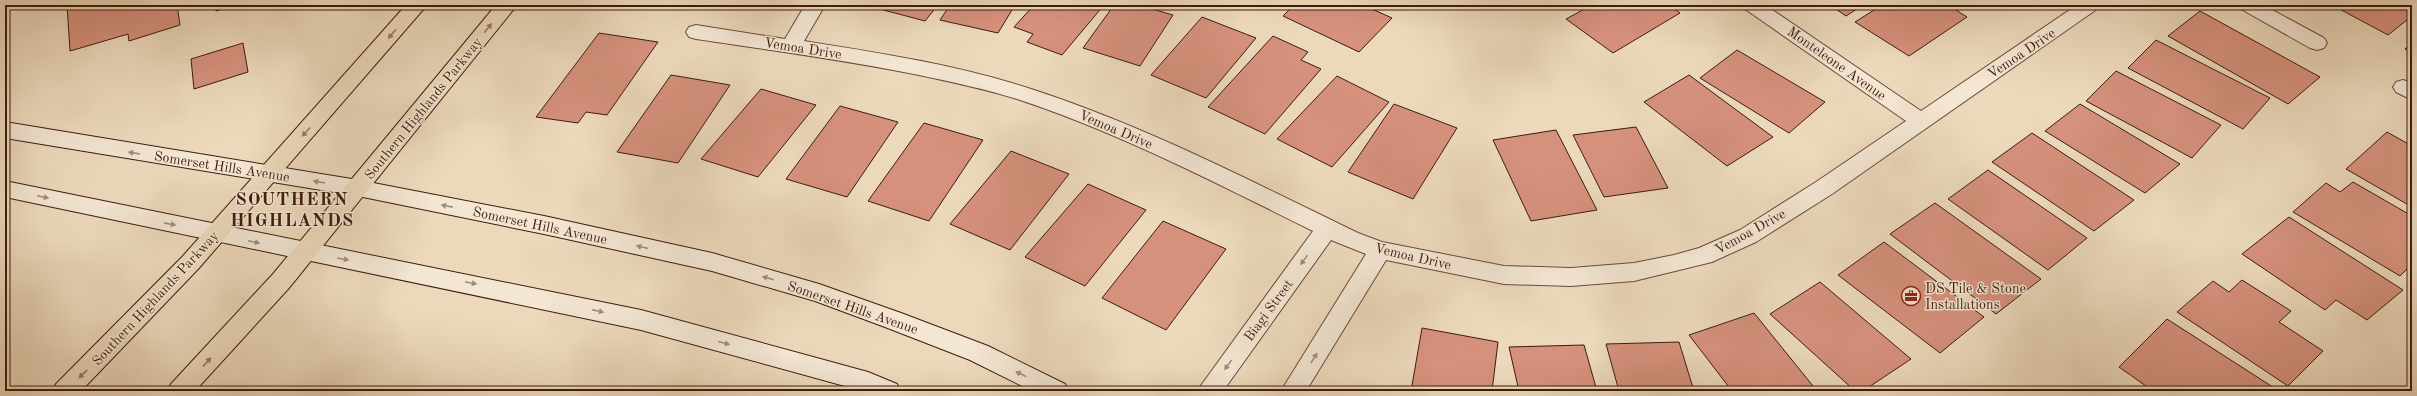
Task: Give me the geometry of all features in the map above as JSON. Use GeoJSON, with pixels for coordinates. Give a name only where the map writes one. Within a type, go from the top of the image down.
{"type":"FeatureCollection","features":[{"type":"Feature","properties":{"kind":"main road","name":"Southern Highlands Parkway"},"geometry":{"type":"LineString","coordinates":[[65,391],[114,342],[216,234],[417,5]]}},
{"type":"Feature","properties":{"kind":"main road","name":"Southern Highlands Parkway"},"geometry":{"type":"LineString","coordinates":[[180,391],[305,252],[507,5]]}},
{"type":"Feature","properties":{"kind":"street"},"geometry":{"type":"LineString","coordinates":[[791,46],[815,5]]}},
{"type":"Feature","properties":{"kind":"street","name":"Monteleone Avenue"},"geometry":{"type":"LineString","coordinates":[[1752,5],[1921,121]]}},
{"type":"Feature","properties":{"kind":"street","name":"Vemoa Drive"},"geometry":{"type":"LineString","coordinates":[[696,32],[863,57],[975,80],[1024,94],[1096,120],[1175,154],[1327,229],[1380,250],[1504,275],[1571,277],[1634,272],[1674,264],[1704,256],[1748,236],[1824,188],[2090,5]]}},
{"type":"Feature","properties":{"kind":"street"},"geometry":{"type":"LineString","coordinates":[[2248,5],[2317,43]]}},
{"type":"Feature","properties":{"kind":"street","name":"Somerset Hills Avenue"},"geometry":{"type":"LineString","coordinates":[[5,130],[113,150],[358,188],[544,225],[712,262],[819,293],[979,353],[1056,391]]}},
{"type":"Feature","properties":{"kind":"street"},"geometry":{"type":"LineString","coordinates":[[5,189],[216,234],[464,282],[641,320],[868,382],[888,391]]}},
{"type":"Feature","properties":{"kind":"street","name":"Biagi Street"},"geometry":{"type":"LineString","coordinates":[[1209,391],[1327,229]]}},
{"type":"Feature","properties":{"kind":"street"},"geometry":{"type":"LineString","coordinates":[[1293,391],[1380,250]]}},
{"type":"Feature","properties":{"kind":"building"},"geometry":{"type":"Polygon","coordinates":[[[5,5],[15,5],[5,12],[5,5]]]}},
{"type":"Feature","properties":{"kind":"building"},"geometry":{"type":"Polygon","coordinates":[[[67,5],[177,5],[180,25],[129,41],[128,34],[70,51],[67,5]]]}},
{"type":"Feature","properties":{"kind":"building"},"geometry":{"type":"Polygon","coordinates":[[[214,5],[235,5],[216,11],[214,5]]]}},
{"type":"Feature","properties":{"kind":"building"},"geometry":{"type":"Polygon","coordinates":[[[874,5],[938,5],[925,21],[872,7],[874,5]]]}},
{"type":"Feature","properties":{"kind":"building"},"geometry":{"type":"Polygon","coordinates":[[[950,5],[1015,5],[998,33],[940,20],[950,5]]]}},
{"type":"Feature","properties":{"kind":"building"},"geometry":{"type":"Polygon","coordinates":[[[1034,5],[1104,5],[1062,55],[1027,42],[1033,34],[1014,27],[1034,5]]]}},
{"type":"Feature","properties":{"kind":"building"},"geometry":{"type":"Polygon","coordinates":[[[1114,5],[1138,5],[1173,15],[1140,66],[1083,48],[1114,5]]]}},
{"type":"Feature","properties":{"kind":"building"},"geometry":{"type":"Polygon","coordinates":[[[1294,5],[1363,5],[1392,18],[1359,52],[1283,16],[1294,5]]]}},
{"type":"Feature","properties":{"kind":"building"},"geometry":{"type":"Polygon","coordinates":[[[1549,5],[1566,5],[1556,10],[1549,5]]]}},
{"type":"Feature","properties":{"kind":"building"},"geometry":{"type":"Polygon","coordinates":[[[1592,5],[1669,5],[1680,13],[1613,53],[1566,19],[1592,5]]]}},
{"type":"Feature","properties":{"kind":"building"},"geometry":{"type":"Polygon","coordinates":[[[1830,5],[1863,5],[1846,16],[1830,5]]]}},
{"type":"Feature","properties":{"kind":"building"},"geometry":{"type":"Polygon","coordinates":[[[1882,5],[1948,5],[1967,17],[1909,56],[1855,22],[1882,5]]]}},
{"type":"Feature","properties":{"kind":"building"},"geometry":{"type":"Polygon","coordinates":[[[2332,5],[2412,5],[2412,16],[2388,35],[2332,5]]]}},
{"type":"Feature","properties":{"kind":"building"},"geometry":{"type":"Polygon","coordinates":[[[2200,11],[2320,77],[2288,104],[2168,36],[2200,11]]]}},
{"type":"Feature","properties":{"kind":"building"},"geometry":{"type":"Polygon","coordinates":[[[1202,17],[1256,38],[1206,98],[1151,75],[1202,17]]]}},
{"type":"Feature","properties":{"kind":"building"},"geometry":{"type":"Polygon","coordinates":[[[599,33],[658,42],[607,115],[586,112],[578,123],[536,117],[599,33]]]}},
{"type":"Feature","properties":{"kind":"building"},"geometry":{"type":"Polygon","coordinates":[[[1273,36],[1308,52],[1301,60],[1321,69],[1265,134],[1208,107],[1273,36]]]}},
{"type":"Feature","properties":{"kind":"building"},"geometry":{"type":"Polygon","coordinates":[[[2156,40],[2270,98],[2243,129],[2128,68],[2156,40]]]}},
{"type":"Feature","properties":{"kind":"building"},"geometry":{"type":"Polygon","coordinates":[[[243,43],[248,72],[194,89],[191,59],[243,43]]]}},
{"type":"Feature","properties":{"kind":"building"},"geometry":{"type":"Polygon","coordinates":[[[2412,43],[2412,53],[2405,49],[2412,43]]]}},
{"type":"Feature","properties":{"kind":"building"},"geometry":{"type":"Polygon","coordinates":[[[1737,50],[1825,102],[1789,133],[1700,78],[1737,50]]]}},
{"type":"Feature","properties":{"kind":"building"},"geometry":{"type":"Polygon","coordinates":[[[2116,71],[2221,125],[2192,158],[2086,101],[2116,71]]]}},
{"type":"Feature","properties":{"kind":"building"},"geometry":{"type":"Polygon","coordinates":[[[671,75],[730,85],[678,163],[617,152],[671,75]]]}},
{"type":"Feature","properties":{"kind":"building"},"geometry":{"type":"Polygon","coordinates":[[[1689,75],[1773,137],[1727,166],[1644,102],[1689,75]]]}},
{"type":"Feature","properties":{"kind":"building"},"geometry":{"type":"Polygon","coordinates":[[[1337,76],[1389,102],[1332,167],[1277,139],[1337,76]]]}},
{"type":"Feature","properties":{"kind":"building"},"geometry":{"type":"Polygon","coordinates":[[[761,89],[816,105],[758,177],[701,159],[761,89]]]}},
{"type":"Feature","properties":{"kind":"building"},"geometry":{"type":"Polygon","coordinates":[[[1394,104],[1457,128],[1413,199],[1348,172],[1394,104]]]}},
{"type":"Feature","properties":{"kind":"building"},"geometry":{"type":"Polygon","coordinates":[[[2080,104],[2180,164],[2145,193],[2045,131],[2080,104]]]}},
{"type":"Feature","properties":{"kind":"building"},"geometry":{"type":"Polygon","coordinates":[[[840,106],[898,122],[847,197],[786,179],[840,106]]]}},
{"type":"Feature","properties":{"kind":"building"},"geometry":{"type":"Polygon","coordinates":[[[924,123],[983,140],[929,221],[868,201],[924,123]]]}},
{"type":"Feature","properties":{"kind":"building"},"geometry":{"type":"Polygon","coordinates":[[[1636,127],[1668,188],[1604,197],[1573,135],[1636,127]]]}},
{"type":"Feature","properties":{"kind":"building"},"geometry":{"type":"Polygon","coordinates":[[[1556,130],[1597,210],[1531,221],[1493,140],[1556,130]]]}},
{"type":"Feature","properties":{"kind":"building"},"geometry":{"type":"Polygon","coordinates":[[[2387,132],[2412,146],[2412,207],[2346,169],[2387,132]]]}},
{"type":"Feature","properties":{"kind":"building"},"geometry":{"type":"Polygon","coordinates":[[[2032,133],[2134,200],[2094,231],[1992,162],[2032,133]]]}},
{"type":"Feature","properties":{"kind":"building"},"geometry":{"type":"Polygon","coordinates":[[[1011,151],[1069,174],[1010,250],[950,224],[1011,151]]]}},
{"type":"Feature","properties":{"kind":"building"},"geometry":{"type":"Polygon","coordinates":[[[1988,170],[2087,238],[2048,270],[1948,199],[1988,170]]]}},
{"type":"Feature","properties":{"kind":"building"},"geometry":{"type":"Polygon","coordinates":[[[2353,182],[2412,216],[2412,234],[2409,237],[2412,238],[2412,264],[2400,276],[2293,212],[2326,183],[2340,192],[2353,182]]]}},
{"type":"Feature","properties":{"kind":"building"},"geometry":{"type":"Polygon","coordinates":[[[1088,184],[1146,210],[1085,286],[1025,257],[1088,184]]]}},
{"type":"Feature","properties":{"kind":"building"},"geometry":{"type":"Polygon","coordinates":[[[1935,203],[2041,279],[1996,314],[1890,234],[1935,203]]]}},
{"type":"Feature","properties":{"kind":"building"},"geometry":{"type":"Polygon","coordinates":[[[2289,217],[2403,290],[2367,320],[2336,300],[2325,310],[2242,254],[2289,217]]]}},
{"type":"Feature","properties":{"kind":"building"},"geometry":{"type":"Polygon","coordinates":[[[1163,221],[1226,249],[1166,330],[1102,298],[1163,221]]]}},
{"type":"Feature","properties":{"kind":"building","name":"DS Tile & Stone Installations"},"geometry":{"type":"Polygon","coordinates":[[[1884,242],[1984,317],[1940,353],[1838,275],[1884,242]]]}},
{"type":"Feature","properties":{"kind":"building"},"geometry":{"type":"Polygon","coordinates":[[[2242,280],[2291,311],[2279,322],[2323,351],[2288,386],[2177,312],[2213,281],[2229,292],[2242,280]]]}},
{"type":"Feature","properties":{"kind":"building"},"geometry":{"type":"Polygon","coordinates":[[[1820,282],[1911,359],[1863,391],[1855,391],[1770,314],[1820,282]]]}},
{"type":"Feature","properties":{"kind":"building"},"geometry":{"type":"Polygon","coordinates":[[[1754,313],[1817,391],[1732,391],[1689,335],[1754,313]]]}},
{"type":"Feature","properties":{"kind":"building"},"geometry":{"type":"Polygon","coordinates":[[[2167,319],[2279,391],[2153,391],[2119,367],[2167,319]]]}},
{"type":"Feature","properties":{"kind":"building"},"geometry":{"type":"Polygon","coordinates":[[[1422,328],[1498,342],[1492,391],[1411,391],[1422,328]]]}},
{"type":"Feature","properties":{"kind":"building"},"geometry":{"type":"Polygon","coordinates":[[[1679,342],[1694,391],[1619,391],[1606,344],[1679,342]]]}},
{"type":"Feature","properties":{"kind":"building"},"geometry":{"type":"Polygon","coordinates":[[[1584,345],[1597,391],[1519,391],[1509,347],[1584,345]]]}},
{"type":"Feature","properties":{"kind":"place","name":"DS Tile & Stone Installations"},"geometry":{"type":"Point","coordinates":[1911,296]}},
{"type":"Feature","properties":{"kind":"district","name":"SOUTHERN HIGHLANDS"},"geometry":{"type":"Point","coordinates":[292,209]}}]}
